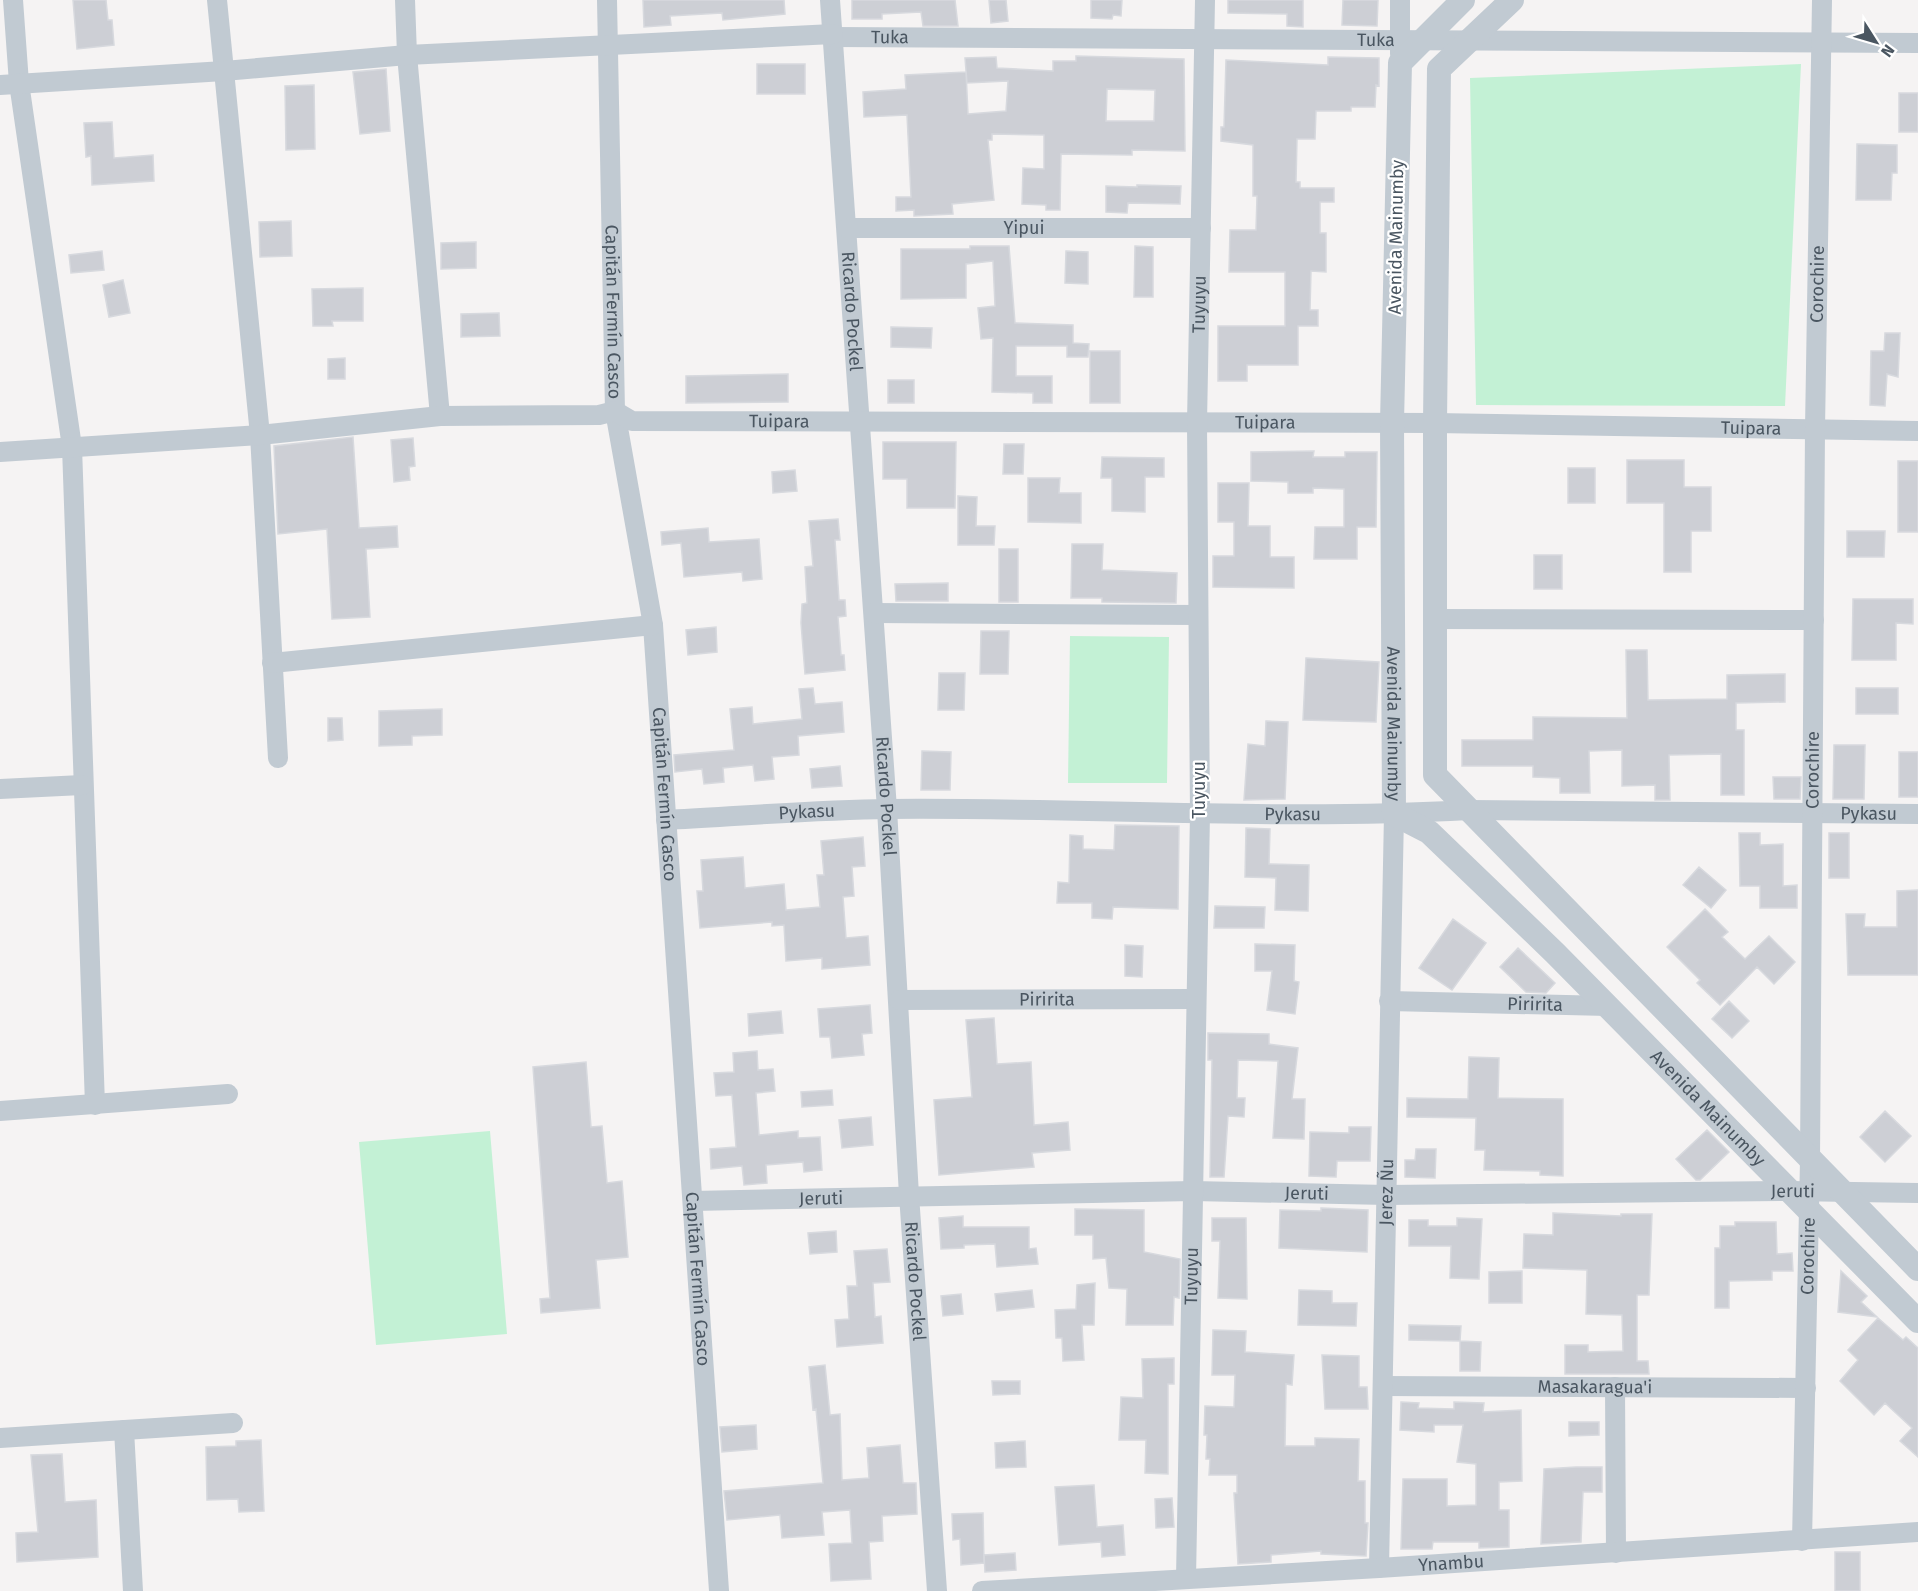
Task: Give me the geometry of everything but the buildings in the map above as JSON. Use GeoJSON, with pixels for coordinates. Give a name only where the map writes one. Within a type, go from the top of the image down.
{"type":"FeatureCollection","features":[{"type":"Feature","properties":{"kind":"street"},"geometry":{"type":"LineString","coordinates":[[13,0],[9,84],[72,447],[82,785],[95,1105]]}},
{"type":"Feature","properties":{"kind":"street"},"geometry":{"type":"LineString","coordinates":[[217,0],[260,435],[278,758]]}},
{"type":"Feature","properties":{"kind":"street"},"geometry":{"type":"LineString","coordinates":[[405,0],[407,55],[440,416]]}},
{"type":"Feature","properties":{"kind":"street","name":"Capitán Fermín Casco"},"geometry":{"type":"LineString","coordinates":[[607,0],[610,45],[615,411],[653,625],[719,1591]]}},
{"type":"Feature","properties":{"kind":"street","name":"Ricardo Pockel"},"geometry":{"type":"LineString","coordinates":[[831,0],[874,613],[909,1196],[937,1591]]}},
{"type":"Feature","properties":{"kind":"street","name":"Tuyuyu"},"geometry":{"type":"LineString","coordinates":[[1186,1579],[1200,814],[1197,423],[1205,0]]}},
{"type":"Feature","properties":{"kind":"street"},"geometry":{"type":"LineString","coordinates":[[1400,0],[1407,48]]}},
{"type":"Feature","properties":{"kind":"street"},"geometry":{"type":"LineString","coordinates":[[1407,48],[1463,0]]}},
{"type":"Feature","properties":{"kind":"street","name":"Avenida Mainumby"},"geometry":{"type":"LineString","coordinates":[[1512,0],[1439,69],[1435,423],[1435,776],[1918,1269]]}},
{"type":"Feature","properties":{"kind":"street","name":"Corochire"},"geometry":{"type":"LineString","coordinates":[[1802,1540],[1806,1389],[1803,1197],[1810,1161],[1815,429],[1822,0]]}},
{"type":"Feature","properties":{"kind":"street","name":"Tuka"},"geometry":{"type":"LineString","coordinates":[[9,84],[224,71],[407,55],[833,35],[1204,38],[1407,48],[1468,42],[1918,43]]}},
{"type":"Feature","properties":{"kind":"street","name":"Avenida Mainumby"},"geometry":{"type":"LineString","coordinates":[[1407,48],[1392,423],[1394,814],[1429,832],[1803,1197],[1918,1321]]}},
{"type":"Feature","properties":{"kind":"street","name":"Yipui"},"geometry":{"type":"LineString","coordinates":[[847,228],[1201,228]]}},
{"type":"Feature","properties":{"kind":"street"},"geometry":{"type":"LineString","coordinates":[[0,452],[260,435],[440,416],[599,415],[615,411]]}},
{"type":"Feature","properties":{"kind":"street","name":"Tuipara"},"geometry":{"type":"LineString","coordinates":[[615,411],[632,421],[1435,423],[1918,431]]}},
{"type":"Feature","properties":{"kind":"street"},"geometry":{"type":"LineString","coordinates":[[874,613],[1197,615]]}},
{"type":"Feature","properties":{"kind":"street"},"geometry":{"type":"LineString","coordinates":[[1434,619],[1814,620]]}},
{"type":"Feature","properties":{"kind":"street"},"geometry":{"type":"LineString","coordinates":[[272,663],[653,625]]}},
{"type":"Feature","properties":{"kind":"street"},"geometry":{"type":"LineString","coordinates":[[0,789],[82,785]]}},
{"type":"Feature","properties":{"kind":"street","name":"Pykasu"},"geometry":{"type":"LineString","coordinates":[[666,820],[887,809],[1200,814],[1394,814],[1469,810],[1918,814]]}},
{"type":"Feature","properties":{"kind":"street","name":"Jerez Ñu"},"geometry":{"type":"LineString","coordinates":[[1379,1568],[1394,814]]}},
{"type":"Feature","properties":{"kind":"street","name":"Piririta"},"geometry":{"type":"LineString","coordinates":[[899,1000],[1195,999]]}},
{"type":"Feature","properties":{"kind":"street","name":"Piririta"},"geometry":{"type":"LineString","coordinates":[[1389,1001],[1608,1006]]}},
{"type":"Feature","properties":{"kind":"street"},"geometry":{"type":"LineString","coordinates":[[0,1111],[228,1094]]}},
{"type":"Feature","properties":{"kind":"street","name":"Jeruti"},"geometry":{"type":"LineString","coordinates":[[693,1201],[1193,1191],[1387,1195],[1803,1197],[1840,1191],[1918,1193]]}},
{"type":"Feature","properties":{"kind":"street","name":"Masakaragua'i"},"geometry":{"type":"LineString","coordinates":[[1383,1386],[1806,1389]]}},
{"type":"Feature","properties":{"kind":"street"},"geometry":{"type":"LineString","coordinates":[[1615,1387],[1616,1553]]}},
{"type":"Feature","properties":{"kind":"street"},"geometry":{"type":"LineString","coordinates":[[0,1438],[233,1423]]}},
{"type":"Feature","properties":{"kind":"street"},"geometry":{"type":"LineString","coordinates":[[124,1430],[133,1591]]}},
{"type":"Feature","properties":{"kind":"street","name":"Ynambu"},"geometry":{"type":"LineString","coordinates":[[982,1591],[1379,1568],[1918,1532]]}},
{"type":"Feature","properties":{"kind":"green space"},"geometry":{"type":"Polygon","coordinates":[[[1801,64],[1785,406],[1476,405],[1470,78],[1801,64]]]}},
{"type":"Feature","properties":{"kind":"green space"},"geometry":{"type":"Polygon","coordinates":[[[1070,636],[1169,637],[1167,783],[1068,783],[1070,636]]]}},
{"type":"Feature","properties":{"kind":"green space"},"geometry":{"type":"Polygon","coordinates":[[[490,1131],[507,1334],[376,1345],[359,1142],[490,1131]]]}}]}
